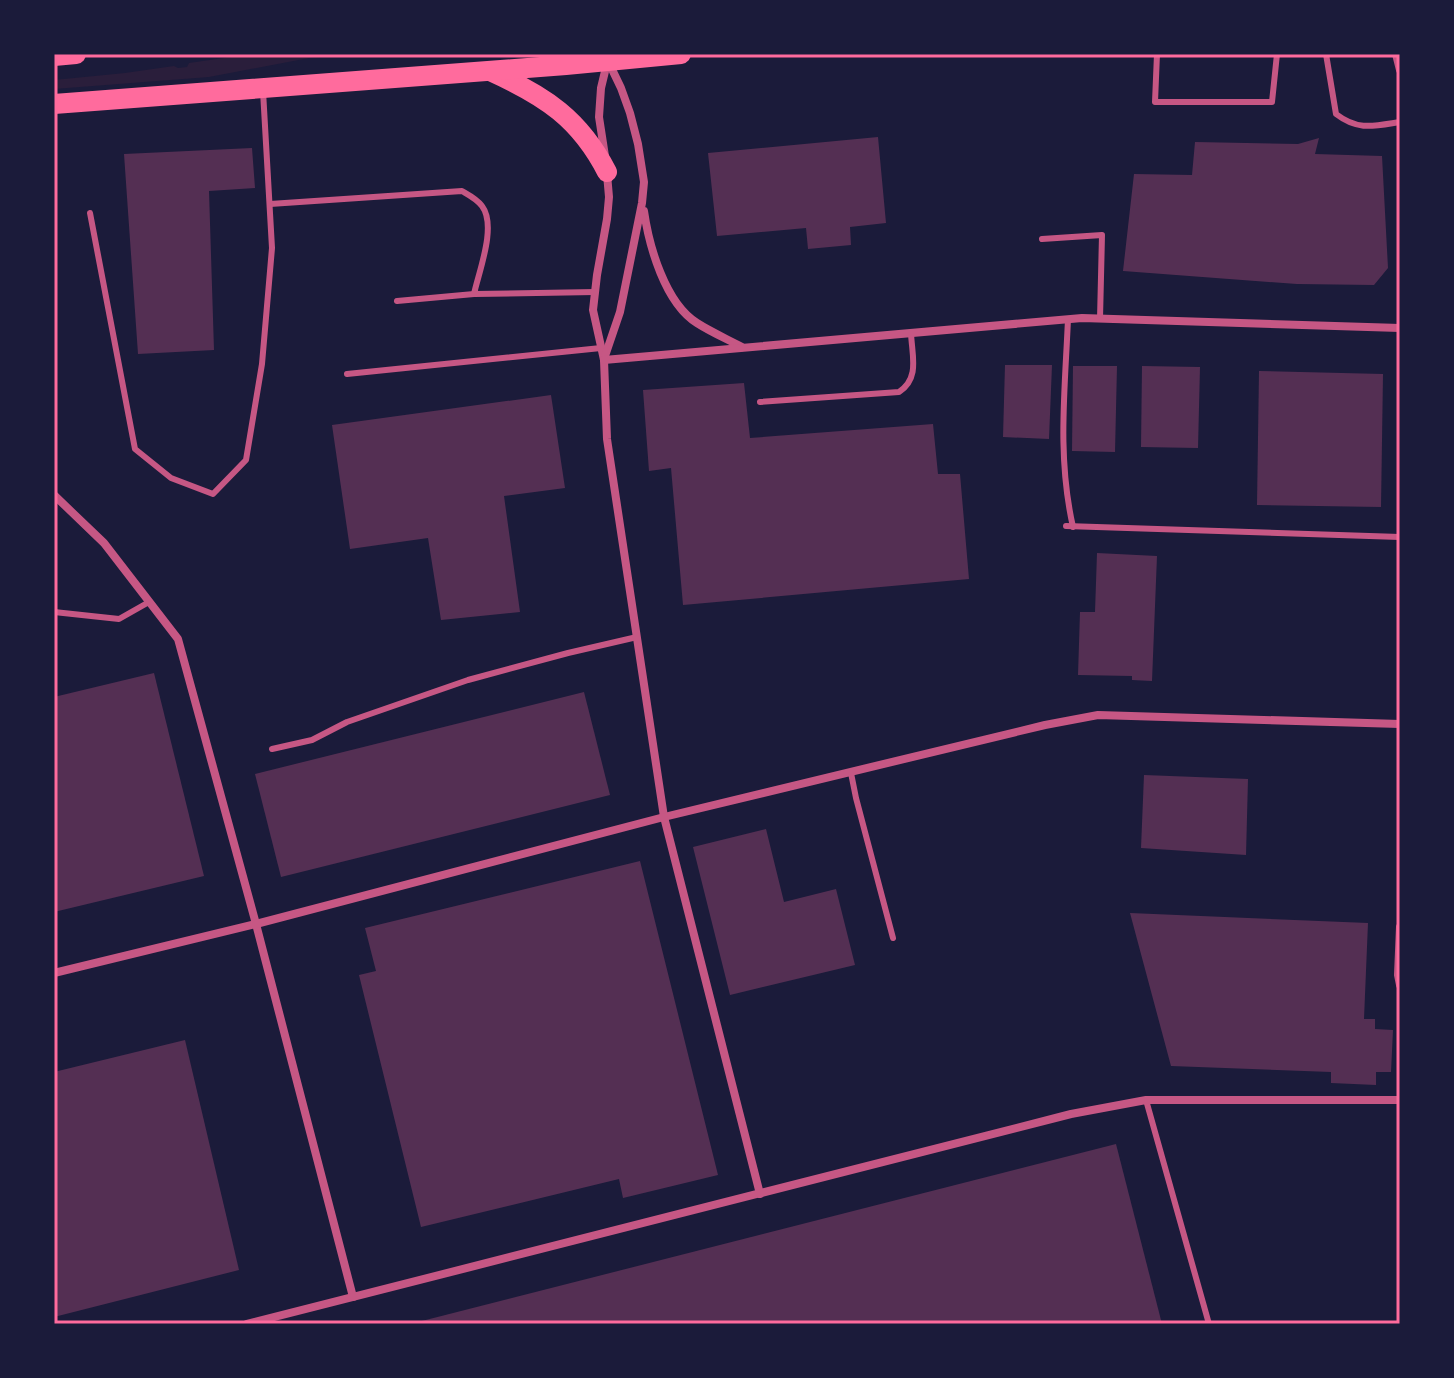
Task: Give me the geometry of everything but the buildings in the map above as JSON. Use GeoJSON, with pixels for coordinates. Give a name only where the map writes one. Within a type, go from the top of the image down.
{"type":"FeatureCollection","features":[{"type":"Feature","properties":{"kind":"main road"},"geometry":{"type":"LineString","coordinates":[[54,56],[76,54]]}},
{"type":"Feature","properties":{"kind":"main road"},"geometry":{"type":"LineString","coordinates":[[54,104],[681,54]]}},
{"type":"Feature","properties":{"kind":"main road"},"geometry":{"type":"LineString","coordinates":[[488,71],[524,87],[570,119],[607,172]]}},
{"type":"Feature","properties":{"kind":"street"},"geometry":{"type":"LineString","coordinates":[[1396,54],[1400,70]]}},
{"type":"Feature","properties":{"kind":"street"},"geometry":{"type":"LineString","coordinates":[[607,60],[599,117],[609,197],[593,310],[604,360],[607,439],[664,817],[760,1194]]}},
{"type":"Feature","properties":{"kind":"street"},"geometry":{"type":"LineString","coordinates":[[604,360],[620,312],[644,182],[638,144],[621,88],[607,60]]}},
{"type":"Feature","properties":{"kind":"street"},"geometry":{"type":"LineString","coordinates":[[642,203],[648,237],[673,299],[694,322],[742,347]]}},
{"type":"Feature","properties":{"kind":"street"},"geometry":{"type":"LineString","coordinates":[[604,360],[1068,319],[1400,328]]}},
{"type":"Feature","properties":{"kind":"street"},"geometry":{"type":"LineString","coordinates":[[54,495],[104,543],[178,639],[353,1297]]}},
{"type":"Feature","properties":{"kind":"street"},"geometry":{"type":"LineString","coordinates":[[54,973],[256,924],[664,817],[1098,715],[1400,724]]}},
{"type":"Feature","properties":{"kind":"street"},"geometry":{"type":"LineString","coordinates":[[1400,927],[1400,985]]}},
{"type":"Feature","properties":{"kind":"street"},"geometry":{"type":"LineString","coordinates":[[247,1324],[1071,1114],[1146,1100],[1395,1100]]}},
{"type":"Feature","properties":{"kind":"lane"},"geometry":{"type":"LineString","coordinates":[[1157,54],[1155,102],[1272,102],[1277,54]]}},
{"type":"Feature","properties":{"kind":"lane"},"geometry":{"type":"LineString","coordinates":[[1326,54],[1336,114],[1349,124],[1369,127],[1400,122]]}},
{"type":"Feature","properties":{"kind":"lane"},"geometry":{"type":"LineString","coordinates":[[90,213],[135,449],[171,478],[213,494],[246,460],[262,364],[272,248],[263,87]]}},
{"type":"Feature","properties":{"kind":"lane"},"geometry":{"type":"LineString","coordinates":[[270,204],[462,191],[485,209],[490,229],[474,294]]}},
{"type":"Feature","properties":{"kind":"lane"},"geometry":{"type":"LineString","coordinates":[[1042,239],[1102,235],[1100,319]]}},
{"type":"Feature","properties":{"kind":"lane"},"geometry":{"type":"LineString","coordinates":[[397,301],[474,294],[595,292]]}},
{"type":"Feature","properties":{"kind":"lane"},"geometry":{"type":"LineString","coordinates":[[1068,319],[1062,443],[1069,526],[1400,537]]}},
{"type":"Feature","properties":{"kind":"lane"},"geometry":{"type":"LineString","coordinates":[[760,402],[899,392],[908,386],[913,377],[911,333]]}},
{"type":"Feature","properties":{"kind":"lane"},"geometry":{"type":"LineString","coordinates":[[347,374],[601,348]]}},
{"type":"Feature","properties":{"kind":"lane"},"geometry":{"type":"LineString","coordinates":[[54,612],[119,619],[149,602]]}},
{"type":"Feature","properties":{"kind":"lane"},"geometry":{"type":"LineString","coordinates":[[272,749],[312,740],[347,722],[468,680],[637,637]]}},
{"type":"Feature","properties":{"kind":"lane"},"geometry":{"type":"LineString","coordinates":[[851,773],[893,938]]}},
{"type":"Feature","properties":{"kind":"lane"},"geometry":{"type":"LineString","coordinates":[[1146,1100],[1209,1324]]}},
{"type":"Feature","properties":{"kind":"shaded area"},"geometry":{"type":"Polygon","coordinates":[[[251,54],[359,54],[309,58],[209,77],[54,89],[54,80],[187,67],[189,63],[251,54]]]}}]}
